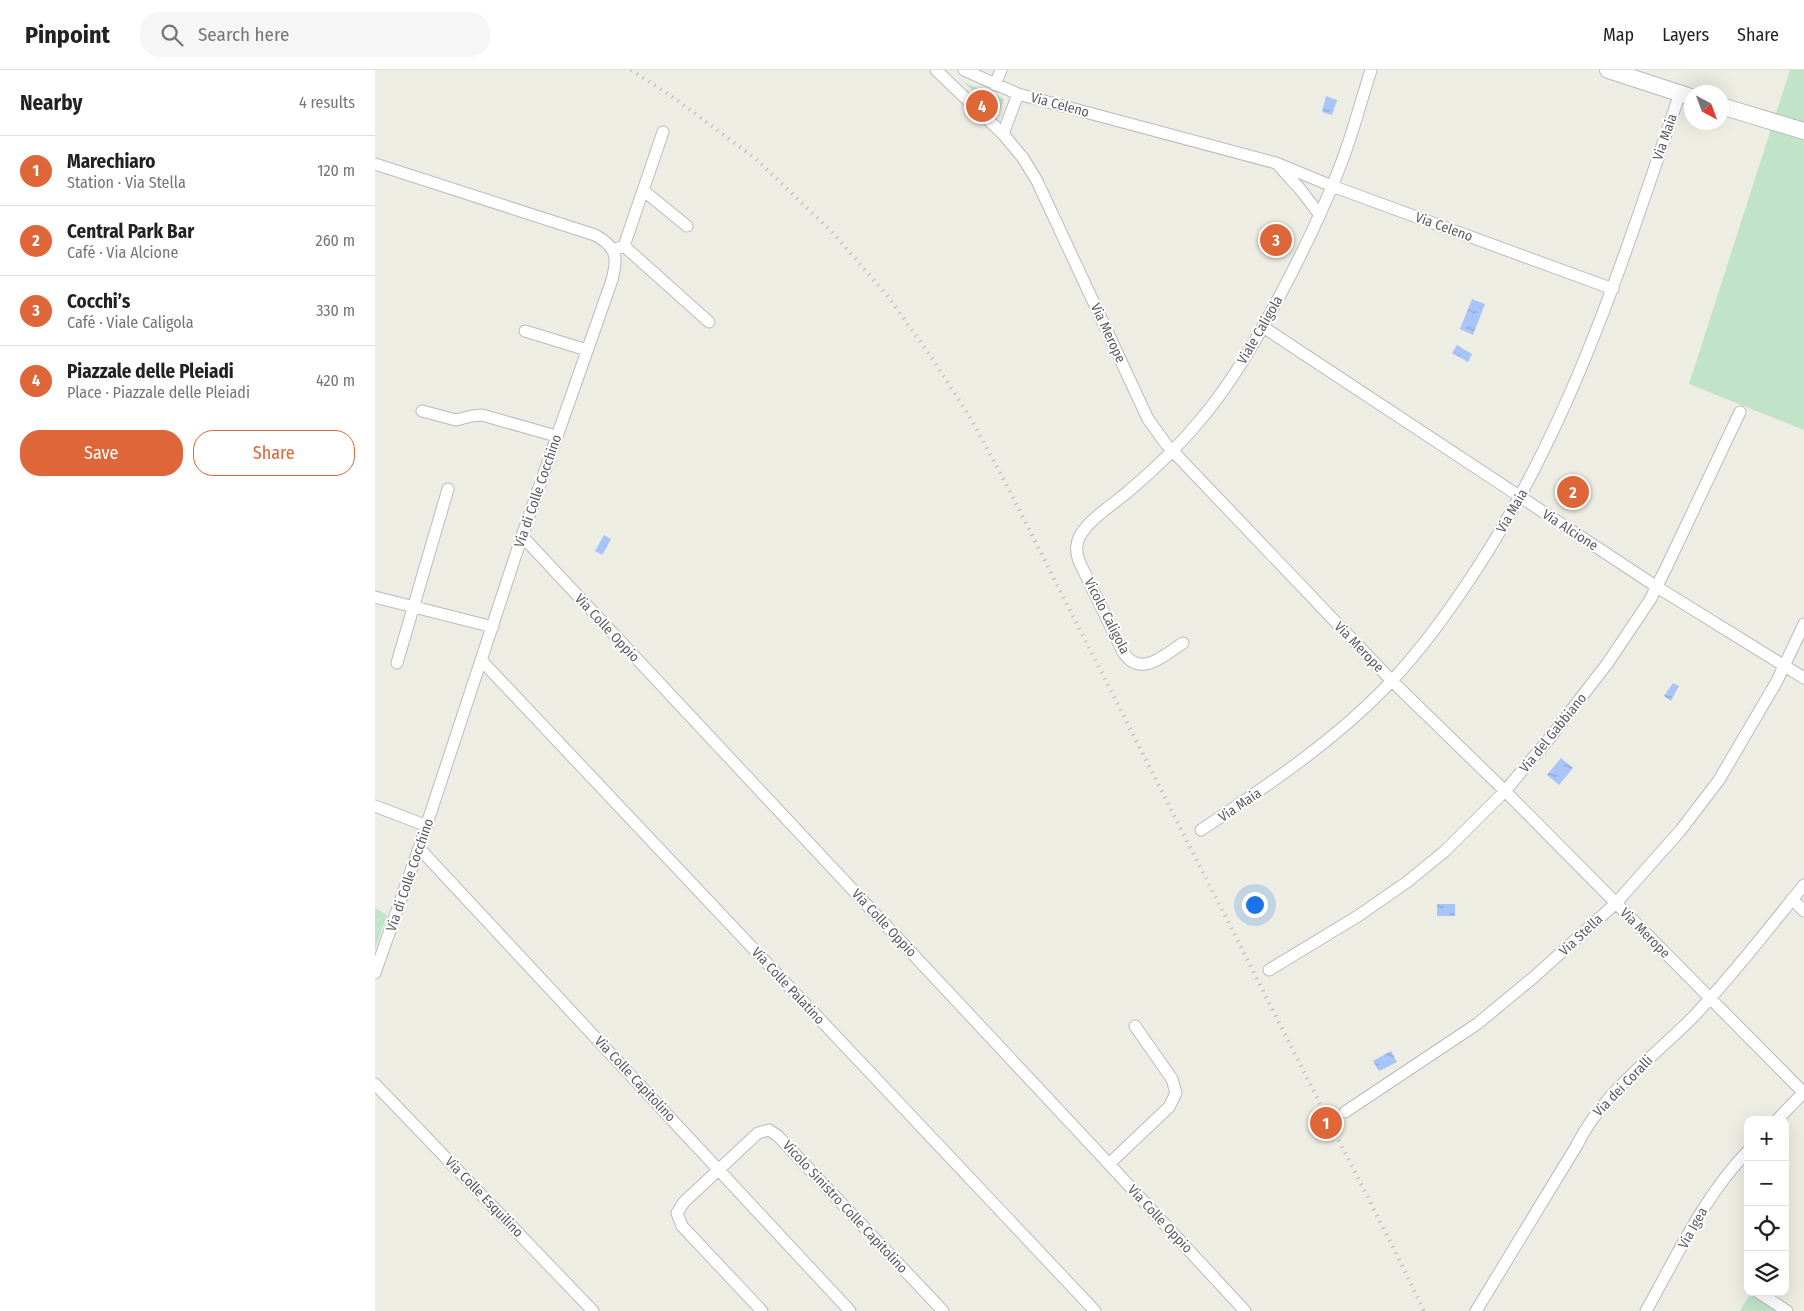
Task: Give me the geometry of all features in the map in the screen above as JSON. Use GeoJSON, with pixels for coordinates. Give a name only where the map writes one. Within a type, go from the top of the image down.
{"type":"FeatureCollection","features":[{"type":"Feature","properties":{"kind":"main road"},"geometry":{"type":"LineString","coordinates":[[1608,70],[1684,94]]}},
{"type":"Feature","properties":{"kind":"main road"},"geometry":{"type":"LineString","coordinates":[[1729,108],[1804,131]]}},
{"type":"Feature","properties":{"kind":"street","name":"Via Merope"},"geometry":{"type":"LineString","coordinates":[[936,70],[1003,134],[1033,173],[1148,418],[1172,451],[1392,681],[1505,791],[1804,1093]]}},
{"type":"Feature","properties":{"kind":"street","name":"Via Celeno"},"geometry":{"type":"LineString","coordinates":[[964,70],[1018,94],[1276,163],[1332,186],[1613,288]]}},
{"type":"Feature","properties":{"kind":"street"},"geometry":{"type":"LineString","coordinates":[[995,85],[1001,70]]}},
{"type":"Feature","properties":{"kind":"street","name":"Viale Caligola"},"geometry":{"type":"LineString","coordinates":[[1077,542],[1080,535],[1090,524],[1172,451],[1219,396],[1263,328],[1332,186],[1350,138],[1371,70]]}},
{"type":"Feature","properties":{"kind":"street"},"geometry":{"type":"LineString","coordinates":[[1003,134],[1018,94]]}},
{"type":"Feature","properties":{"kind":"street","name":"Via Maia"},"geometry":{"type":"LineString","coordinates":[[1201,830],[1269,785],[1307,757],[1392,681],[1461,592],[1495,541],[1520,498],[1567,403],[1684,100]]}},
{"type":"Feature","properties":{"kind":"street"},"geometry":{"type":"LineString","coordinates":[[619,248],[644,191],[663,132]]}},
{"type":"Feature","properties":{"kind":"street"},"geometry":{"type":"LineString","coordinates":[[1276,163],[1320,214]]}},
{"type":"Feature","properties":{"kind":"street"},"geometry":{"type":"LineString","coordinates":[[375,164],[589,233],[606,241],[619,248],[709,322]]}},
{"type":"Feature","properties":{"kind":"street"},"geometry":{"type":"LineString","coordinates":[[644,191],[687,226]]}},
{"type":"Feature","properties":{"kind":"street","name":"Via di Colle Cocchino"},"geometry":{"type":"LineString","coordinates":[[375,973],[427,826],[521,536],[614,274],[619,248]]}},
{"type":"Feature","properties":{"kind":"street","name":"Via Alcione"},"geometry":{"type":"LineString","coordinates":[[1263,328],[1657,587],[1804,678]]}},
{"type":"Feature","properties":{"kind":"street"},"geometry":{"type":"LineString","coordinates":[[525,331],[587,350]]}},
{"type":"Feature","properties":{"kind":"street"},"geometry":{"type":"LineString","coordinates":[[422,411],[456,420],[482,415],[557,436]]}},
{"type":"Feature","properties":{"kind":"street","name":"Via del Gabbiano"},"geometry":{"type":"LineString","coordinates":[[1269,970],[1337,929],[1407,882],[1445,852],[1505,791],[1553,734],[1607,664],[1642,612],[1657,587],[1740,412]]}},
{"type":"Feature","properties":{"kind":"street"},"geometry":{"type":"LineString","coordinates":[[397,663],[448,489]]}},
{"type":"Feature","properties":{"kind":"street","name":"Via Colle Oppio"},"geometry":{"type":"LineString","coordinates":[[521,536],[1245,1311]]}},
{"type":"Feature","properties":{"kind":"street","name":"Vicolo Caligola"},"geometry":{"type":"LineString","coordinates":[[1077,542],[1076,549],[1079,562],[1123,652],[1130,661],[1140,665],[1150,663],[1183,643]]}},
{"type":"Feature","properties":{"kind":"street"},"geometry":{"type":"LineString","coordinates":[[375,597],[493,627]]}},
{"type":"Feature","properties":{"kind":"street","name":"Via Stella"},"geometry":{"type":"LineString","coordinates":[[1345,1112],[1477,1024],[1534,977],[1616,903],[1679,831],[1713,787],[1742,743],[1784,666],[1804,624]]}},
{"type":"Feature","properties":{"kind":"street","name":"Via Colle Palatino"},"geometry":{"type":"LineString","coordinates":[[482,661],[1095,1311]]}},
{"type":"Feature","properties":{"kind":"street"},"geometry":{"type":"LineString","coordinates":[[375,806],[427,826]]}},
{"type":"Feature","properties":{"kind":"street","name":"Via Colle Capitolino"},"geometry":{"type":"LineString","coordinates":[[419,848],[850,1311]]}},
{"type":"Feature","properties":{"kind":"street","name":"Via dei Coralli"},"geometry":{"type":"LineString","coordinates":[[1476,1311],[1591,1120],[1613,1094],[1692,1018],[1804,885]]}},
{"type":"Feature","properties":{"kind":"street"},"geometry":{"type":"LineString","coordinates":[[1793,899],[1804,911]]}},
{"type":"Feature","properties":{"kind":"street"},"geometry":{"type":"LineString","coordinates":[[1109,1164],[1169,1107],[1176,1093],[1172,1079],[1135,1026]]}},
{"type":"Feature","properties":{"kind":"street","name":"Via Colle Esquilino"},"geometry":{"type":"LineString","coordinates":[[375,1084],[593,1311]]}},
{"type":"Feature","properties":{"kind":"street"},"geometry":{"type":"LineString","coordinates":[[1781,1116],[1804,1093]]}},
{"type":"Feature","properties":{"kind":"street","name":"Vicolo Sinistro Colle Capitolino"},"geometry":{"type":"LineString","coordinates":[[719,1170],[758,1133],[769,1130],[775,1134],[943,1311]]}},
{"type":"Feature","properties":{"kind":"street","name":"Via Igea"},"geometry":{"type":"LineString","coordinates":[[1646,1311],[1710,1197],[1744,1155]]}},
{"type":"Feature","properties":{"kind":"street"},"geometry":{"type":"LineString","coordinates":[[719,1170],[681,1204],[678,1218],[682,1226],[762,1311]]}},
{"type":"Feature","properties":{"kind":"street"},"geometry":{"type":"LineString","coordinates":[[1764,1296],[1787,1311]]}},
{"type":"Feature","properties":{"kind":"green space"},"geometry":{"type":"Polygon","coordinates":[[[1790,70],[1804,70],[1804,430],[1689,384],[1790,70]]]}},
{"type":"Feature","properties":{"kind":"green space"},"geometry":{"type":"Polygon","coordinates":[[[963,82],[1004,99],[999,113],[963,82]]]}},
{"type":"Feature","properties":{"kind":"green space"},"geometry":{"type":"Polygon","coordinates":[[[375,908],[387,915],[375,950],[375,908]]]}},
{"type":"Feature","properties":{"kind":"green space"},"geometry":{"type":"Polygon","coordinates":[[[1749,1296],[1753,1296],[1776,1311],[1740,1311],[1749,1296]]]}},
{"type":"Feature","properties":{"kind":"water"},"geometry":{"type":"Polygon","coordinates":[[[1326,96],[1337,100],[1332,115],[1322,112],[1326,96]]]}},
{"type":"Feature","properties":{"kind":"water"},"geometry":{"type":"Polygon","coordinates":[[[1472,299],[1485,304],[1473,335],[1460,329],[1472,299]]]}},
{"type":"Feature","properties":{"kind":"water"},"geometry":{"type":"Polygon","coordinates":[[[1457,345],[1472,354],[1468,362],[1452,353],[1457,345]]]}},
{"type":"Feature","properties":{"kind":"water"},"geometry":{"type":"Polygon","coordinates":[[[604,535],[611,539],[602,555],[595,551],[604,535]]]}},
{"type":"Feature","properties":{"kind":"water"},"geometry":{"type":"Polygon","coordinates":[[[1673,683],[1679,686],[1671,701],[1664,696],[1673,683]]]}},
{"type":"Feature","properties":{"kind":"water"},"geometry":{"type":"Polygon","coordinates":[[[1561,758],[1573,768],[1559,785],[1547,775],[1561,758]]]}},
{"type":"Feature","properties":{"kind":"water"},"geometry":{"type":"Polygon","coordinates":[[[1437,904],[1455,904],[1455,916],[1437,916],[1437,904]]]}},
{"type":"Feature","properties":{"kind":"water"},"geometry":{"type":"Polygon","coordinates":[[[1391,1051],[1397,1062],[1379,1071],[1373,1061],[1391,1051]]]}},
{"type":"Feature","properties":{"kind":"railway"},"geometry":{"type":"LineString","coordinates":[[631,70],[674,98],[756,159],[833,233],[886,294],[932,358],[971,419],[1005,482],[1424,1311]]}},
{"type":"Feature","properties":{"kind":"place","name":"Piazzale delle Pleiadi"},"geometry":{"type":"Point","coordinates":[982,106]}},
{"type":"Feature","properties":{"kind":"place","name":"Cocchi’s"},"geometry":{"type":"Point","coordinates":[1276,240]}},
{"type":"Feature","properties":{"kind":"place","name":"Central Park Bar"},"geometry":{"type":"Point","coordinates":[1573,492]}},
{"type":"Feature","properties":{"kind":"place","name":"Marechiaro"},"geometry":{"type":"Point","coordinates":[1326,1123]}}]}
